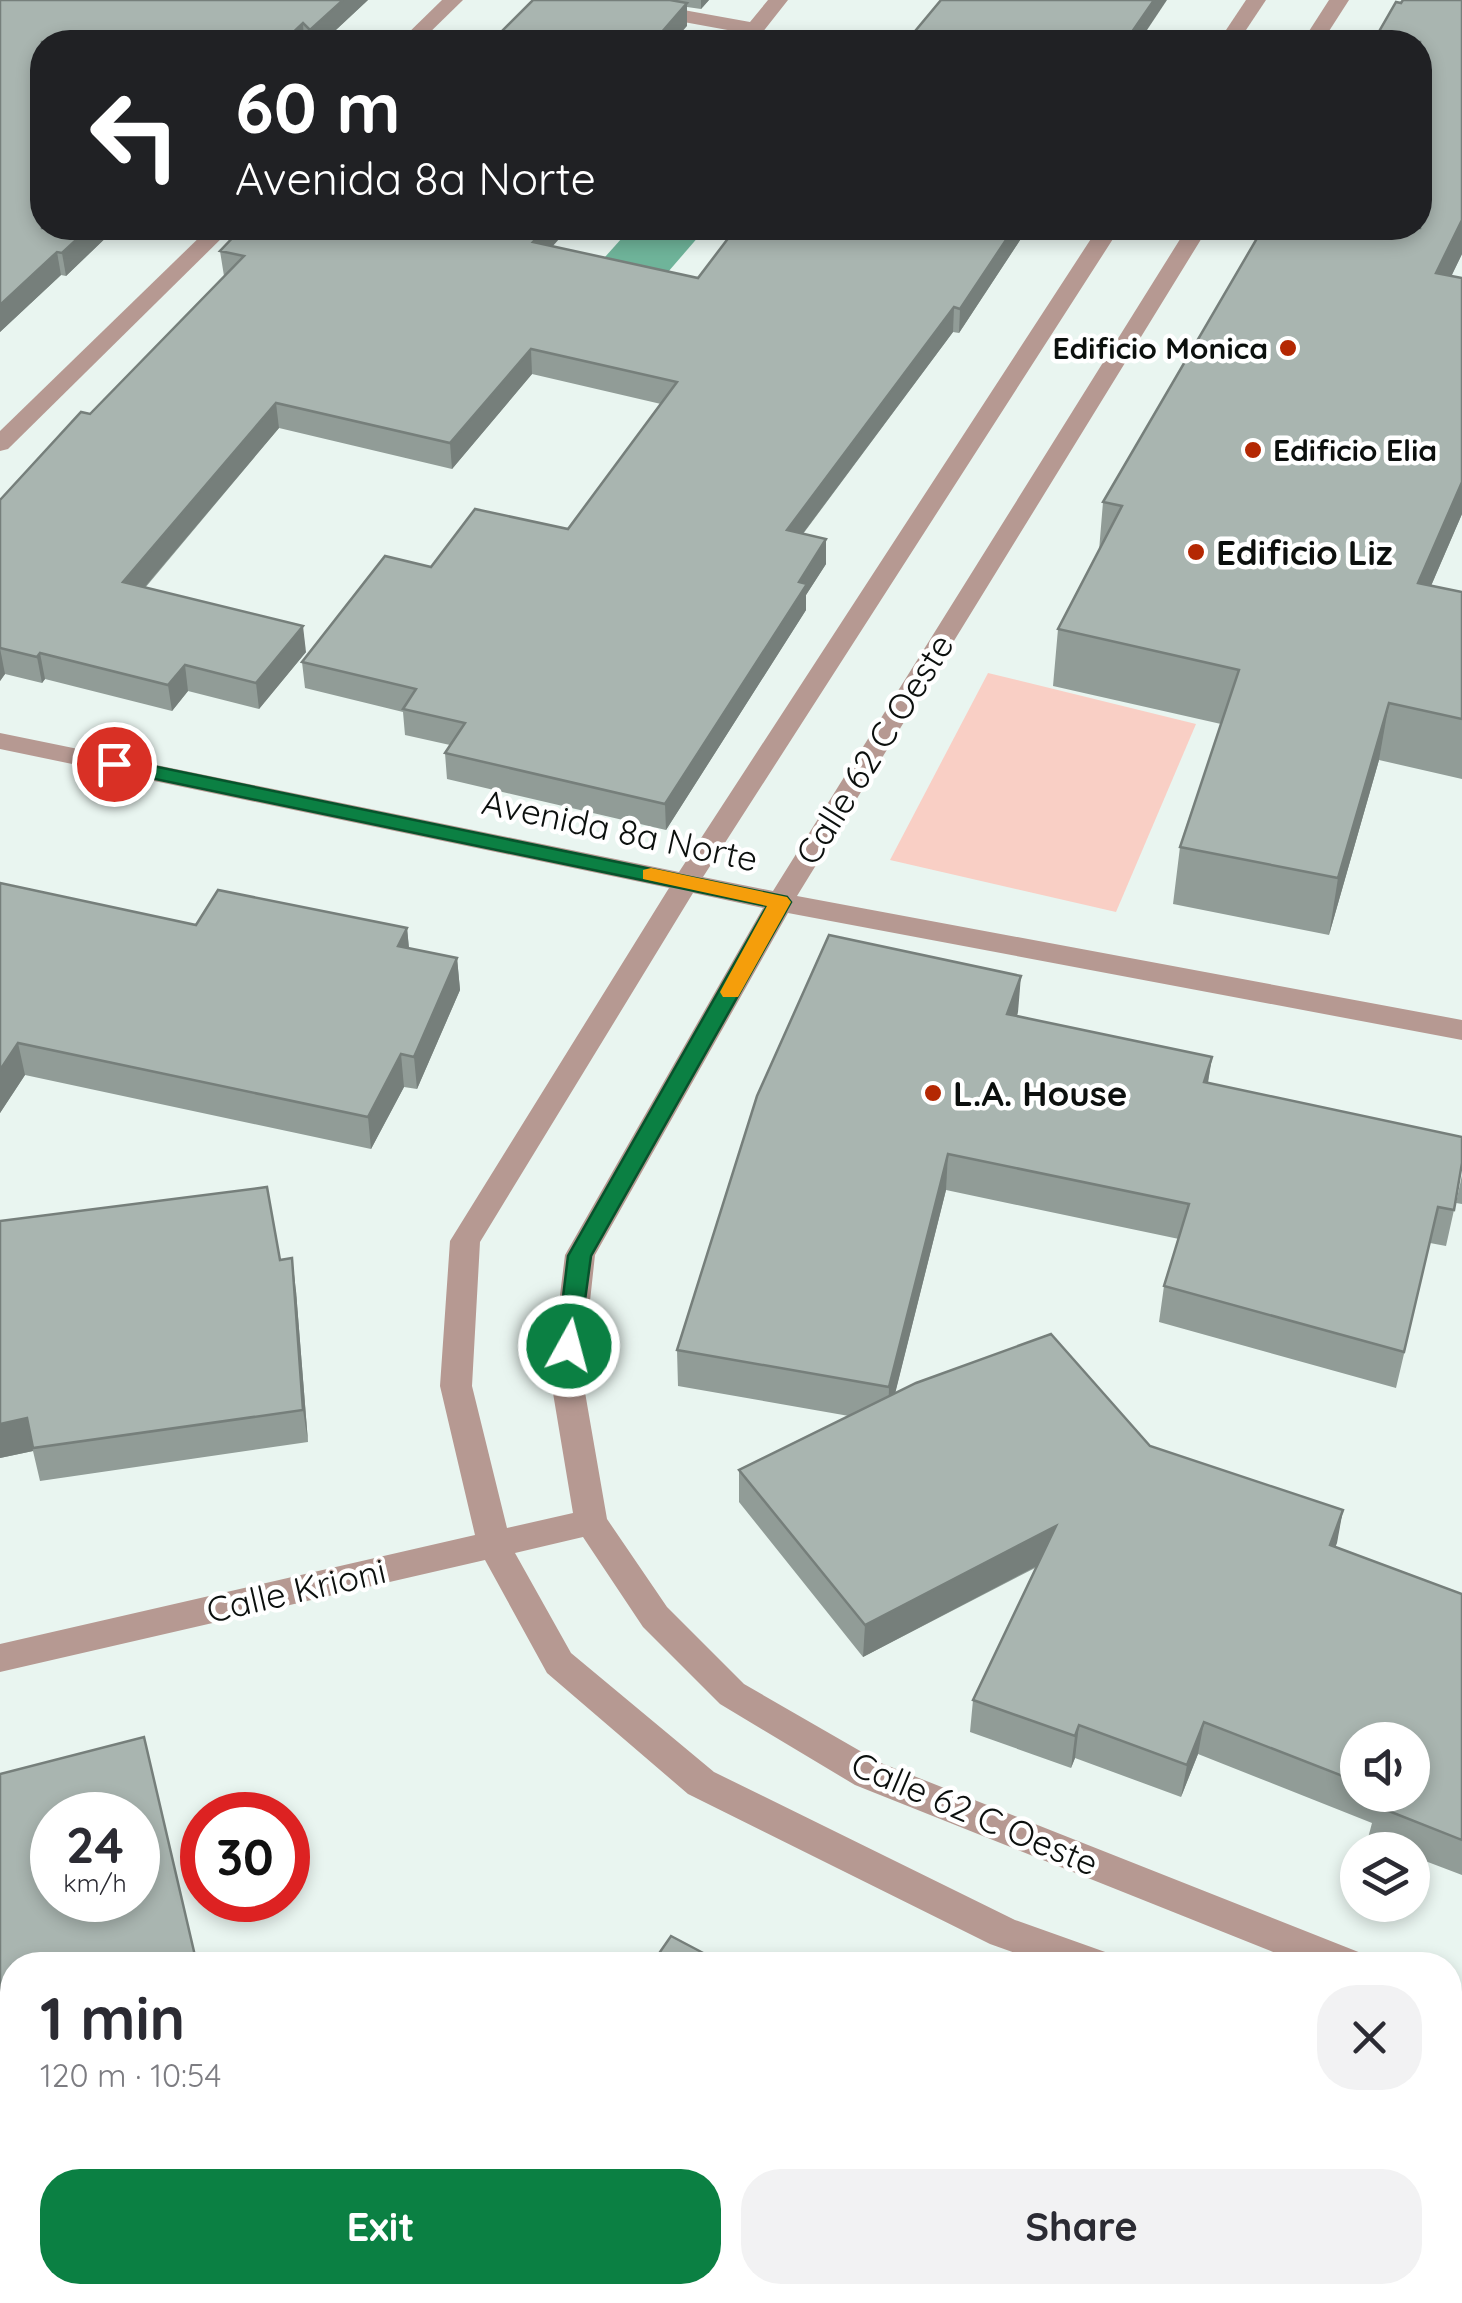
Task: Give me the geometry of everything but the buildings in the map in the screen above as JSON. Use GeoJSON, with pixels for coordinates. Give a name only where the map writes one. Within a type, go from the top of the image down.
{"type":"FeatureCollection","features":[{"type":"Feature","properties":{"kind":"street"},"geometry":{"type":"LineString","coordinates":[[421,30],[452,0]]}},
{"type":"Feature","properties":{"kind":"street"},"geometry":{"type":"LineString","coordinates":[[596,0],[755,30],[778,0]]}},
{"type":"Feature","properties":{"kind":"street"},"geometry":{"type":"LineString","coordinates":[[1236,30],[1256,0]]}},
{"type":"Feature","properties":{"kind":"street"},"geometry":{"type":"LineString","coordinates":[[1320,30],[1339,0]]}},
{"type":"Feature","properties":{"kind":"street"},"geometry":{"type":"LineString","coordinates":[[0,444],[209,240]]}},
{"type":"Feature","properties":{"kind":"street"},"geometry":{"type":"LineString","coordinates":[[1059,1952],[1003,1932],[701,1782],[559,1664],[494,1544],[456,1386],[465,1240],[686,882],[1100,240]]}},
{"type":"Feature","properties":{"kind":"street","name":"Calle 62 C Oeste"},"geometry":{"type":"LineString","coordinates":[[1191,240],[780,902],[580,1256],[566,1375],[591,1522],[655,1617],[732,1694],[868,1774],[1315,1952]]}},
{"type":"Feature","properties":{"kind":"street","name":"Avenida 8a Norte"},"geometry":{"type":"LineString","coordinates":[[0,741],[780,902],[1462,1030]]}},
{"type":"Feature","properties":{"kind":"street","name":"Calle Krioni"},"geometry":{"type":"LineString","coordinates":[[0,1658],[591,1522]]}},
{"type":"Feature","properties":{"kind":"shaded area"},"geometry":{"type":"Polygon","coordinates":[[[620,240],[696,240],[668,272],[605,257],[620,240]]]}},
{"type":"Feature","properties":{"kind":"shaded area"},"geometry":{"type":"Polygon","coordinates":[[[988,673],[1196,724],[1116,912],[890,860],[988,673]]]}},
{"type":"Feature","properties":{"kind":"slow traffic"},"geometry":{"type":"LineString","coordinates":[[651,874],[780,902],[731,992]]}},
{"type":"Feature","properties":{"kind":"place","name":"Edificio Monica"},"geometry":{"type":"Point","coordinates":[1288,348]}},
{"type":"Feature","properties":{"kind":"place","name":"Edificio Elia"},"geometry":{"type":"Point","coordinates":[1253,450]}},
{"type":"Feature","properties":{"kind":"place","name":"Edificio Liz"},"geometry":{"type":"Point","coordinates":[1196,552]}},
{"type":"Feature","properties":{"kind":"place","name":"L.A. House"},"geometry":{"type":"Point","coordinates":[933,1093]}},
{"type":"Feature","properties":{"kind":"route"},"geometry":{"type":"LineString","coordinates":[[114,764],[780,902],[580,1256],[569,1346]]}}]}
